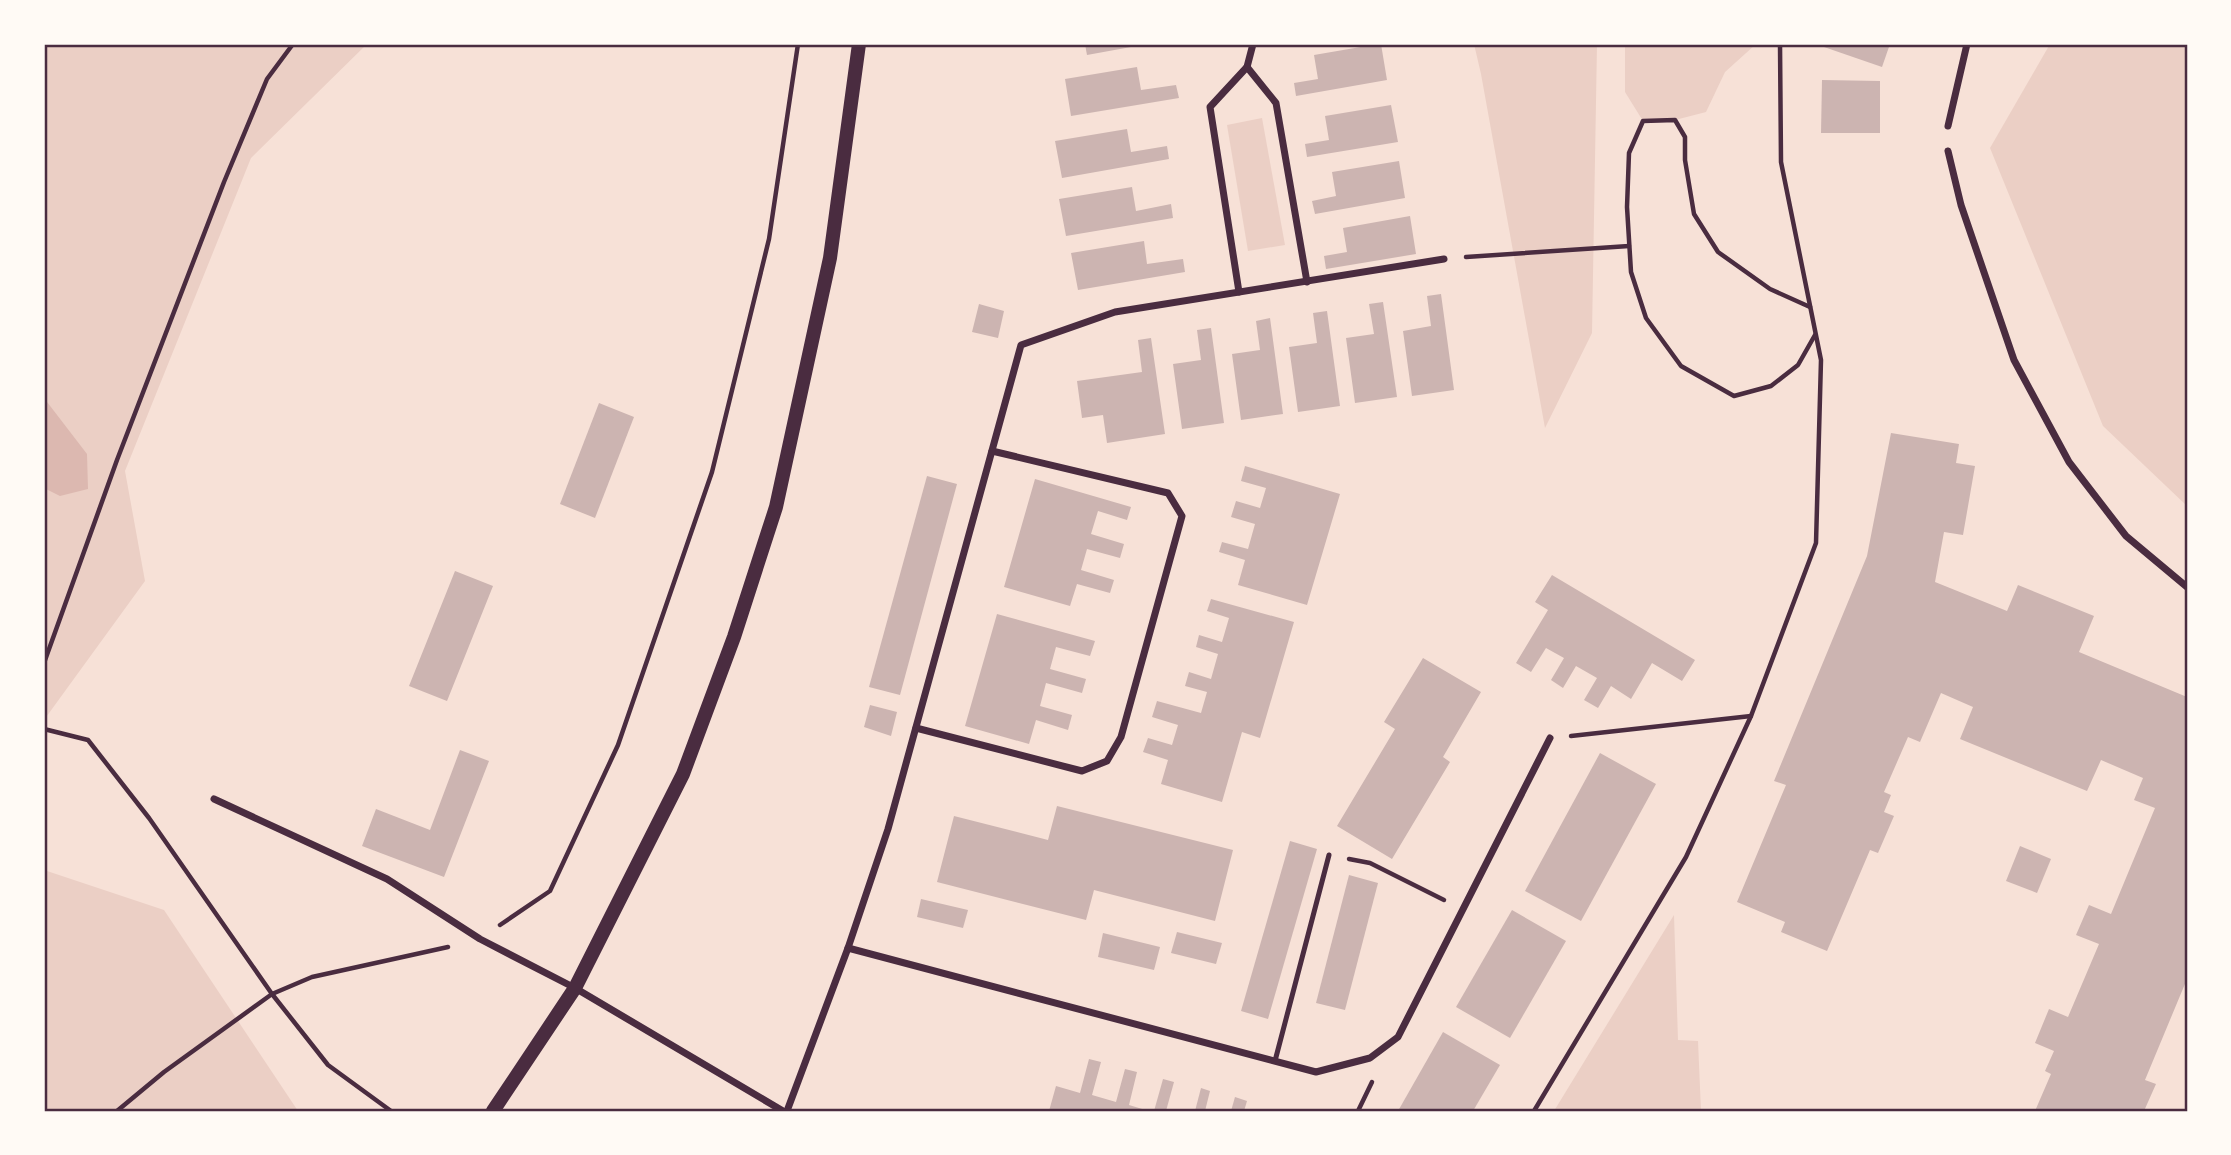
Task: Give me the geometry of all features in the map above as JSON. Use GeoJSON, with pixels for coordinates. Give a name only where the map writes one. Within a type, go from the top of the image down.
{"type":"FeatureCollection","features":[{"type":"Feature","properties":{"kind":"main road"},"geometry":{"type":"LineString","coordinates":[[493,1111],[575,988],[683,774],[734,637],[776,507],[830,258],[859,44]]}},
{"type":"Feature","properties":{"kind":"street"},"geometry":{"type":"LineString","coordinates":[[1239,292],[1210,107],[1247,67],[1252,44]]}},
{"type":"Feature","properties":{"kind":"street"},"geometry":{"type":"LineString","coordinates":[[1948,126],[1967,44]]}},
{"type":"Feature","properties":{"kind":"street"},"geometry":{"type":"LineString","coordinates":[[1247,67],[1276,103],[1307,282]]}},
{"type":"Feature","properties":{"kind":"street"},"geometry":{"type":"LineString","coordinates":[[1948,151],[1961,205],[2014,360],[2069,461],[2126,536],[2187,587]]}},
{"type":"Feature","properties":{"kind":"street"},"geometry":{"type":"LineString","coordinates":[[214,799],[387,879],[480,939],[575,988],[785,1111],[848,948],[888,829],[1021,345],[1115,312],[1444,259]]}},
{"type":"Feature","properties":{"kind":"street"},"geometry":{"type":"LineString","coordinates":[[916,729],[1082,771],[1107,761],[1125,724],[1182,516],[1168,493],[992,452]]}},
{"type":"Feature","properties":{"kind":"street"},"geometry":{"type":"LineString","coordinates":[[848,948],[1317,1072],[1370,1058],[1398,1037],[1550,738]]}},
{"type":"Feature","properties":{"kind":"lane"},"geometry":{"type":"LineString","coordinates":[[1275,1061],[1329,855]]}},
{"type":"Feature","properties":{"kind":"path"},"geometry":{"type":"LineString","coordinates":[[44,663],[117,460],[224,182],[267,79],[293,44]]}},
{"type":"Feature","properties":{"kind":"path"},"geometry":{"type":"LineString","coordinates":[[117,1111],[164,1072],[272,995],[312,977],[480,939],[550,891],[618,746],[715,459],[769,239],[798,44]]}},
{"type":"Feature","properties":{"kind":"path"},"geometry":{"type":"LineString","coordinates":[[1534,1111],[1686,857],[1751,716],[1816,543],[1821,360],[1781,162],[1780,44]]}},
{"type":"Feature","properties":{"kind":"path"},"geometry":{"type":"LineString","coordinates":[[1810,308],[1770,289],[1718,251],[1694,215],[1685,160],[1685,137],[1675,120],[1643,121],[1629,153],[1627,206],[1631,272],[1646,318],[1681,366],[1734,396],[1772,386],[1798,365],[1816,334]]}},
{"type":"Feature","properties":{"kind":"path"},"geometry":{"type":"LineString","coordinates":[[1444,259],[1629,246]]}},
{"type":"Feature","properties":{"kind":"path"},"geometry":{"type":"LineString","coordinates":[[1550,738],[1751,716]]}},
{"type":"Feature","properties":{"kind":"path"},"geometry":{"type":"LineString","coordinates":[[44,729],[88,740],[149,818],[272,995],[328,1065],[391,1111]]}},
{"type":"Feature","properties":{"kind":"path"},"geometry":{"type":"LineString","coordinates":[[1329,855],[1370,863],[1463,910]]}},
{"type":"Feature","properties":{"kind":"shaded area"},"geometry":{"type":"Polygon","coordinates":[[[44,44],[367,44],[251,158],[125,471],[145,581],[44,720],[44,44]]]}},
{"type":"Feature","properties":{"kind":"shaded area"},"geometry":{"type":"Polygon","coordinates":[[[1474,44],[1597,44],[1592,333],[1545,428],[1481,74],[1474,44]]]}},
{"type":"Feature","properties":{"kind":"shaded area"},"geometry":{"type":"Polygon","coordinates":[[[1625,44],[1756,44],[1725,72],[1706,112],[1675,120],[1643,121],[1625,92],[1625,44]]]}},
{"type":"Feature","properties":{"kind":"shaded area"},"geometry":{"type":"Polygon","coordinates":[[[2050,44],[2187,44],[2187,506],[2103,426],[1990,148],[2050,44]]]}},
{"type":"Feature","properties":{"kind":"shaded area"},"geometry":{"type":"Polygon","coordinates":[[[1262,118],[1285,245],[1248,251],[1227,125],[1262,118]]]}},
{"type":"Feature","properties":{"kind":"shaded area"},"geometry":{"type":"Polygon","coordinates":[[[44,398],[87,454],[88,489],[60,496],[44,488],[44,398]]]}},
{"type":"Feature","properties":{"kind":"shaded area"},"geometry":{"type":"Polygon","coordinates":[[[44,870],[164,910],[298,1111],[44,1111],[44,870]]]}},
{"type":"Feature","properties":{"kind":"shaded area"},"geometry":{"type":"Polygon","coordinates":[[[1674,915],[1678,1040],[1698,1041],[1701,1111],[1554,1111],[1674,915]]]}},
{"type":"Feature","properties":{"kind":"building"},"geometry":{"type":"Polygon","coordinates":[[[1085,44],[1142,44],[1142,45],[1087,55],[1085,44]]]}},
{"type":"Feature","properties":{"kind":"building"},"geometry":{"type":"Polygon","coordinates":[[[1381,44],[1387,80],[1296,96],[1294,83],[1318,79],[1314,55],[1381,44]]]}},
{"type":"Feature","properties":{"kind":"building"},"geometry":{"type":"Polygon","coordinates":[[[1825,44],[1890,44],[1882,67],[1824,47],[1825,44]]]}},
{"type":"Feature","properties":{"kind":"building"},"geometry":{"type":"Polygon","coordinates":[[[1137,67],[1141,90],[1176,85],[1179,98],[1071,116],[1065,79],[1137,67]]]}},
{"type":"Feature","properties":{"kind":"building"},"geometry":{"type":"Polygon","coordinates":[[[1822,80],[1880,81],[1880,133],[1821,133],[1822,80]]]}},
{"type":"Feature","properties":{"kind":"building"},"geometry":{"type":"Polygon","coordinates":[[[1391,105],[1398,142],[1307,157],[1305,144],[1329,140],[1325,116],[1391,105]]]}},
{"type":"Feature","properties":{"kind":"building"},"geometry":{"type":"Polygon","coordinates":[[[1127,129],[1131,152],[1167,146],[1169,159],[1062,178],[1055,141],[1127,129]]]}},
{"type":"Feature","properties":{"kind":"building"},"geometry":{"type":"Polygon","coordinates":[[[1399,161],[1405,198],[1315,214],[1312,201],[1336,196],[1332,172],[1399,161]]]}},
{"type":"Feature","properties":{"kind":"building"},"geometry":{"type":"Polygon","coordinates":[[[1132,187],[1136,211],[1171,204],[1173,218],[1066,236],[1059,199],[1132,187]]]}},
{"type":"Feature","properties":{"kind":"building"},"geometry":{"type":"Polygon","coordinates":[[[1410,216],[1416,254],[1326,269],[1324,256],[1347,252],[1343,228],[1410,216]]]}},
{"type":"Feature","properties":{"kind":"building"},"geometry":{"type":"Polygon","coordinates":[[[1144,241],[1147,264],[1183,259],[1185,272],[1078,290],[1071,253],[1144,241]]]}},
{"type":"Feature","properties":{"kind":"building"},"geometry":{"type":"Polygon","coordinates":[[[1441,294],[1454,390],[1412,396],[1403,331],[1431,326],[1427,296],[1441,294]]]}},
{"type":"Feature","properties":{"kind":"building"},"geometry":{"type":"Polygon","coordinates":[[[1383,302],[1397,397],[1355,403],[1346,338],[1374,334],[1369,304],[1383,302]]]}},
{"type":"Feature","properties":{"kind":"building"},"geometry":{"type":"Polygon","coordinates":[[[979,304],[1004,311],[998,338],[972,332],[979,304]]]}},
{"type":"Feature","properties":{"kind":"building"},"geometry":{"type":"Polygon","coordinates":[[[1327,311],[1340,406],[1298,412],[1289,347],[1317,343],[1313,313],[1327,311]]]}},
{"type":"Feature","properties":{"kind":"building"},"geometry":{"type":"Polygon","coordinates":[[[1270,318],[1283,414],[1241,420],[1232,354],[1260,350],[1256,321],[1270,318]]]}},
{"type":"Feature","properties":{"kind":"building"},"geometry":{"type":"Polygon","coordinates":[[[1211,328],[1224,423],[1182,429],[1173,364],[1201,360],[1197,330],[1211,328]]]}},
{"type":"Feature","properties":{"kind":"building"},"geometry":{"type":"Polygon","coordinates":[[[1151,338],[1165,434],[1107,443],[1103,415],[1082,418],[1077,381],[1142,372],[1138,340],[1151,338]]]}},
{"type":"Feature","properties":{"kind":"building"},"geometry":{"type":"Polygon","coordinates":[[[599,403],[634,417],[595,518],[560,504],[599,403]]]}},
{"type":"Feature","properties":{"kind":"building"},"geometry":{"type":"Polygon","coordinates":[[[1891,433],[1959,444],[1956,463],[1975,466],[1963,535],[1944,532],[1935,582],[2007,611],[2018,585],[2094,616],[2079,652],[2187,697],[2187,979],[2145,1080],[2156,1084],[2144,1111],[2035,1111],[2051,1074],[2045,1071],[2054,1051],[2035,1043],[2049,1009],[2068,1017],[2099,944],[2076,935],[2089,905],[2111,914],[2155,808],[2134,800],[2143,778],[2101,760],[2087,791],[1960,739],[1973,707],[1941,693],[1920,742],[1908,737],[1884,792],[1891,795],[1884,812],[1894,816],[1878,853],[1870,850],[1827,951],[1781,932],[1785,922],[1737,902],[1786,785],[1774,781],[1867,556],[1891,433]]]}},
{"type":"Feature","properties":{"kind":"building"},"geometry":{"type":"Polygon","coordinates":[[[1245,466],[1340,494],[1307,605],[1238,585],[1245,560],[1219,552],[1222,542],[1248,549],[1255,524],[1231,517],[1236,501],[1260,508],[1266,488],[1241,481],[1245,466]]]}},
{"type":"Feature","properties":{"kind":"building"},"geometry":{"type":"Polygon","coordinates":[[[927,476],[957,484],[900,695],[869,687],[927,476]]]}},
{"type":"Feature","properties":{"kind":"building"},"geometry":{"type":"Polygon","coordinates":[[[1035,479],[1131,507],[1127,520],[1098,511],[1091,534],[1124,544],[1120,558],[1087,549],[1081,570],[1114,580],[1110,593],[1077,584],[1070,606],[1004,587],[1035,479]]]}},
{"type":"Feature","properties":{"kind":"building"},"geometry":{"type":"Polygon","coordinates":[[[455,571],[493,586],[447,701],[409,686],[455,571]]]}},
{"type":"Feature","properties":{"kind":"building"},"geometry":{"type":"Polygon","coordinates":[[[1552,575],[1695,660],[1682,681],[1652,663],[1631,699],[1611,686],[1598,708],[1584,700],[1597,678],[1576,666],[1563,688],[1551,680],[1564,658],[1546,648],[1531,672],[1516,663],[1548,610],[1535,602],[1552,575]]]}},
{"type":"Feature","properties":{"kind":"building"},"geometry":{"type":"Polygon","coordinates":[[[1211,599],[1294,622],[1260,738],[1242,732],[1222,802],[1161,784],[1168,760],[1143,752],[1148,738],[1172,745],[1178,725],[1152,717],[1157,701],[1201,713],[1207,692],[1185,686],[1189,672],[1211,679],[1218,654],[1196,647],[1199,635],[1222,642],[1229,618],[1207,611],[1211,599]]]}},
{"type":"Feature","properties":{"kind":"building"},"geometry":{"type":"Polygon","coordinates":[[[997,614],[1095,641],[1090,656],[1056,647],[1050,669],[1086,679],[1082,693],[1046,683],[1040,706],[1072,715],[1068,730],[1036,720],[1029,744],[965,726],[997,614]]]}},
{"type":"Feature","properties":{"kind":"building"},"geometry":{"type":"Polygon","coordinates":[[[1423,658],[1481,692],[1443,757],[1450,762],[1392,859],[1337,826],[1395,729],[1384,722],[1423,658]]]}},
{"type":"Feature","properties":{"kind":"building"},"geometry":{"type":"Polygon","coordinates":[[[870,705],[897,712],[891,736],[864,727],[870,705]]]}},
{"type":"Feature","properties":{"kind":"building"},"geometry":{"type":"Polygon","coordinates":[[[460,750],[489,761],[444,877],[362,846],[376,809],[430,830],[460,750]]]}},
{"type":"Feature","properties":{"kind":"building"},"geometry":{"type":"Polygon","coordinates":[[[1600,753],[1656,784],[1581,921],[1525,891],[1600,753]]]}},
{"type":"Feature","properties":{"kind":"building"},"geometry":{"type":"Polygon","coordinates":[[[1057,806],[1233,850],[1215,921],[1094,890],[1086,920],[937,882],[954,816],[1048,840],[1057,806]]]}},
{"type":"Feature","properties":{"kind":"building"},"geometry":{"type":"Polygon","coordinates":[[[1290,841],[1317,849],[1268,1019],[1241,1011],[1290,841]]]}},
{"type":"Feature","properties":{"kind":"building"},"geometry":{"type":"Polygon","coordinates":[[[2020,846],[2051,859],[2037,893],[2006,881],[2020,846]]]}},
{"type":"Feature","properties":{"kind":"building"},"geometry":{"type":"Polygon","coordinates":[[[1349,875],[1378,883],[1345,1010],[1316,1003],[1349,875]]]}},
{"type":"Feature","properties":{"kind":"building"},"geometry":{"type":"Polygon","coordinates":[[[921,899],[968,910],[963,928],[917,917],[921,899]]]}},
{"type":"Feature","properties":{"kind":"building"},"geometry":{"type":"Polygon","coordinates":[[[1512,910],[1566,941],[1510,1038],[1456,1007],[1512,910]]]}},
{"type":"Feature","properties":{"kind":"building"},"geometry":{"type":"Polygon","coordinates":[[[1177,932],[1222,943],[1216,964],[1171,953],[1177,932]]]}},
{"type":"Feature","properties":{"kind":"building"},"geometry":{"type":"Polygon","coordinates":[[[1103,933],[1160,947],[1154,970],[1098,957],[1103,933]]]}},
{"type":"Feature","properties":{"kind":"building"},"geometry":{"type":"Polygon","coordinates":[[[1443,1032],[1500,1065],[1473,1111],[1398,1111],[1443,1032]]]}},
{"type":"Feature","properties":{"kind":"building"},"geometry":{"type":"Polygon","coordinates":[[[1089,1059],[1101,1062],[1092,1095],[1116,1102],[1125,1069],[1137,1072],[1129,1105],[1149,1111],[1049,1111],[1056,1086],[1080,1093],[1089,1059]]]}},
{"type":"Feature","properties":{"kind":"building"},"geometry":{"type":"Polygon","coordinates":[[[1163,1079],[1174,1082],[1166,1111],[1154,1111],[1163,1079]]]}},
{"type":"Feature","properties":{"kind":"building"},"geometry":{"type":"Polygon","coordinates":[[[1201,1088],[1210,1091],[1205,1111],[1195,1111],[1201,1088]]]}},
{"type":"Feature","properties":{"kind":"building"},"geometry":{"type":"Polygon","coordinates":[[[1235,1097],[1247,1101],[1244,1111],[1231,1111],[1235,1097]]]}}]}
